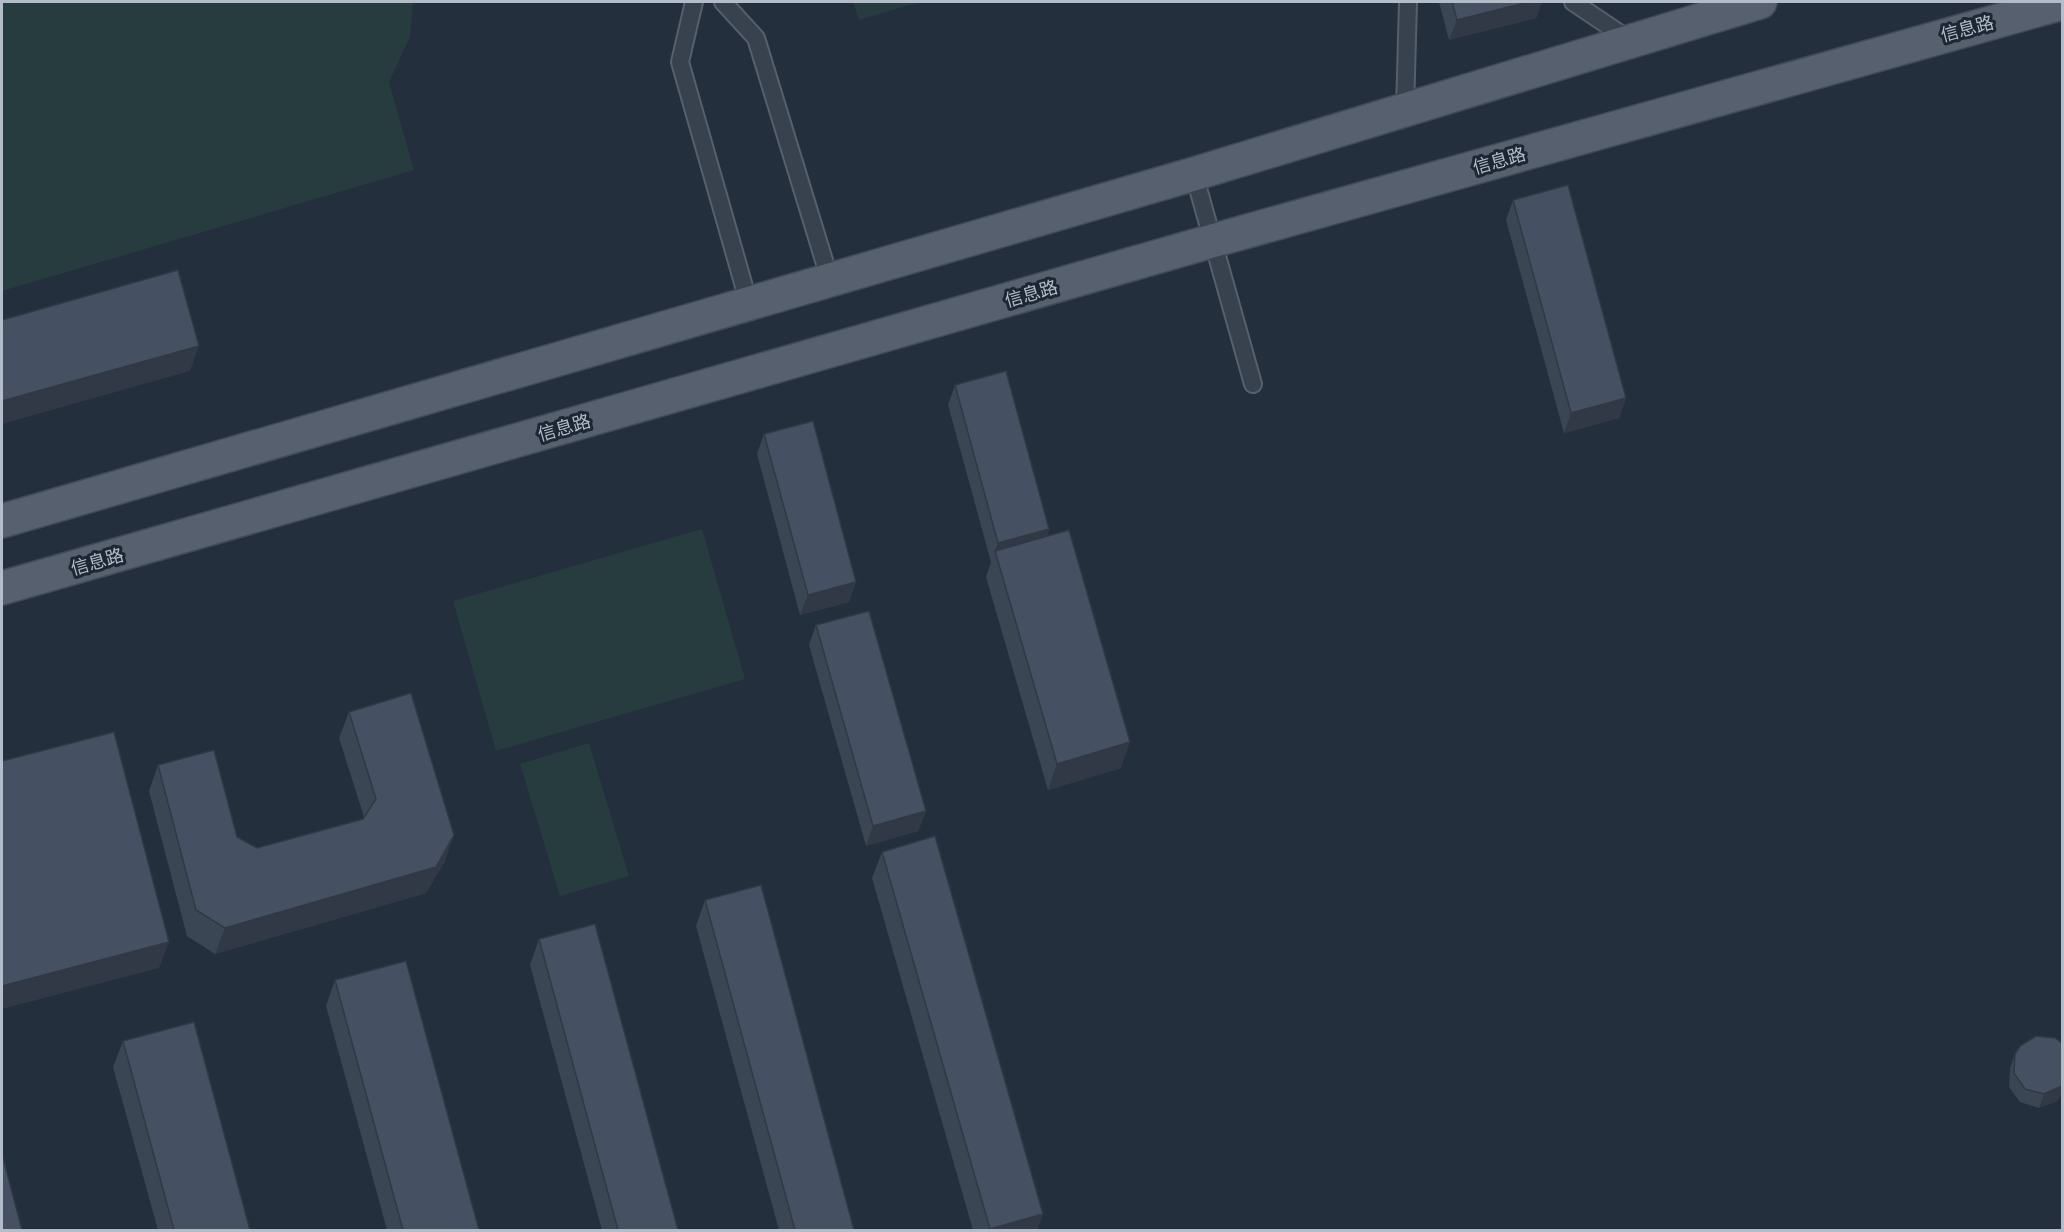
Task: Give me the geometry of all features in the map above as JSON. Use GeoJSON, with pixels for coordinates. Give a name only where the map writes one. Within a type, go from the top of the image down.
{"type":"FeatureCollection","features":[{"type":"Feature","properties":{"kind":"main road"},"geometry":{"type":"LineString","coordinates":[[2,521],[1194,174],[1760,2]]}},
{"type":"Feature","properties":{"kind":"main road","name":"信息路"},"geometry":{"type":"LineString","coordinates":[[2,588],[1212,241],[1921,40],[2062,3]]}},
{"type":"Feature","properties":{"kind":"lane"},"geometry":{"type":"LineString","coordinates":[[694,2],[680,62],[749,304]]}},
{"type":"Feature","properties":{"kind":"lane"},"geometry":{"type":"LineString","coordinates":[[723,2],[756,38],[831,280]]}},
{"type":"Feature","properties":{"kind":"lane"},"geometry":{"type":"LineString","coordinates":[[1405,111],[1408,2]]}},
{"type":"Feature","properties":{"kind":"lane"},"geometry":{"type":"LineString","coordinates":[[1573,2],[1632,41]]}},
{"type":"Feature","properties":{"kind":"lane"},"geometry":{"type":"LineString","coordinates":[[1194,174],[1253,384]]}},
{"type":"Feature","properties":{"kind":"green space"},"geometry":{"type":"Polygon","coordinates":[[[2,2],[413,2],[410,37],[389,82],[414,170],[2,291],[2,2]]]}},
{"type":"Feature","properties":{"kind":"green space"},"geometry":{"type":"Polygon","coordinates":[[[853,2],[920,2],[859,20],[853,2]]]}},
{"type":"Feature","properties":{"kind":"green space"},"geometry":{"type":"Polygon","coordinates":[[[702,529],[745,679],[496,751],[453,601],[702,529]]]}},
{"type":"Feature","properties":{"kind":"green space"},"geometry":{"type":"Polygon","coordinates":[[[589,743],[629,876],[560,896],[520,764],[589,743]]]}},
{"type":"Feature","properties":{"kind":"building"},"geometry":{"type":"Polygon","coordinates":[[[1452,2],[1528,2],[1457,20],[1452,2]]]}},
{"type":"Feature","properties":{"kind":"building"},"geometry":{"type":"Polygon","coordinates":[[[1568,185],[1626,398],[1571,413],[1513,200],[1568,185]]]}},
{"type":"Feature","properties":{"kind":"building"},"geometry":{"type":"Polygon","coordinates":[[[178,270],[199,346],[2,401],[2,320],[178,270]]]}},
{"type":"Feature","properties":{"kind":"building"},"geometry":{"type":"Polygon","coordinates":[[[1006,371],[1049,529],[998,543],[955,385],[1006,371]]]}},
{"type":"Feature","properties":{"kind":"building"},"geometry":{"type":"Polygon","coordinates":[[[813,421],[856,582],[808,595],[764,434],[813,421]]]}},
{"type":"Feature","properties":{"kind":"building"},"geometry":{"type":"Polygon","coordinates":[[[1069,530],[1130,742],[1057,764],[995,551],[1069,530]]]}},
{"type":"Feature","properties":{"kind":"building"},"geometry":{"type":"Polygon","coordinates":[[[869,611],[926,811],[873,826],[816,625],[869,611]]]}},
{"type":"Feature","properties":{"kind":"building"},"geometry":{"type":"Polygon","coordinates":[[[411,693],[454,835],[436,867],[225,928],[196,910],[158,765],[214,750],[237,837],[257,848],[363,819],[376,799],[349,712],[411,693]]]}},
{"type":"Feature","properties":{"kind":"building"},"geometry":{"type":"Polygon","coordinates":[[[114,732],[169,942],[2,986],[2,761],[114,732]]]}},
{"type":"Feature","properties":{"kind":"building"},"geometry":{"type":"Polygon","coordinates":[[[935,836],[1043,1214],[990,1229],[882,852],[935,836]]]}},
{"type":"Feature","properties":{"kind":"building"},"geometry":{"type":"Polygon","coordinates":[[[761,885],[854,1230],[795,1230],[705,900],[761,885]]]}},
{"type":"Feature","properties":{"kind":"building"},"geometry":{"type":"Polygon","coordinates":[[[595,924],[678,1230],[618,1230],[539,939],[595,924]]]}},
{"type":"Feature","properties":{"kind":"building"},"geometry":{"type":"Polygon","coordinates":[[[406,961],[479,1230],[403,1230],[335,980],[406,961]]]}},
{"type":"Feature","properties":{"kind":"building"},"geometry":{"type":"Polygon","coordinates":[[[194,1022],[250,1230],[174,1230],[123,1041],[194,1022]]]}},
{"type":"Feature","properties":{"kind":"building"},"geometry":{"type":"Polygon","coordinates":[[[2036,1036],[2055,1038],[2062,1043],[2062,1086],[2044,1094],[2025,1089],[2014,1073],[2015,1054],[2020,1046],[2036,1036]]]}},
{"type":"Feature","properties":{"kind":"building"},"geometry":{"type":"Polygon","coordinates":[[[2,1154],[22,1230],[2,1230],[2,1154]]]}}]}
